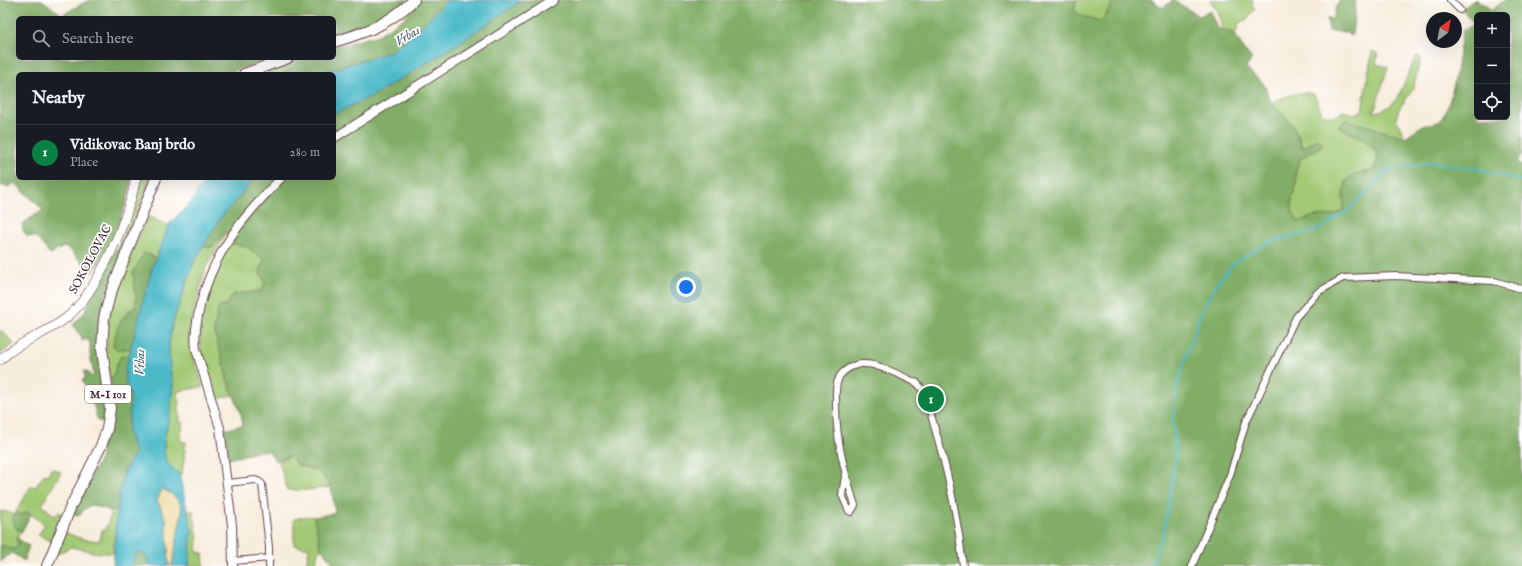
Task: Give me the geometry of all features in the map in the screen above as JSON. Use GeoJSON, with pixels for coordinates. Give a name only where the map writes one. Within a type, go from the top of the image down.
{"type":"FeatureCollection","features":[{"type":"Feature","properties":{"kind":"main road"},"geometry":{"type":"LineString","coordinates":[[336,41],[361,33],[386,22],[398,15],[414,0]]}},
{"type":"Feature","properties":{"kind":"main road"},"geometry":{"type":"LineString","coordinates":[[250,72],[282,60]]}},
{"type":"Feature","properties":{"kind":"main road","name":"SOKOLOVAC"},"geometry":{"type":"LineString","coordinates":[[0,360],[20,345],[64,319],[74,311],[82,301],[96,279],[118,236],[128,210],[136,180]]}},
{"type":"Feature","properties":{"kind":"main road","name":"M-I 101"},"geometry":{"type":"LineString","coordinates":[[47,566],[73,501],[98,454],[108,429],[110,408],[102,349],[104,318],[110,295],[155,180]]}},
{"type":"Feature","properties":{"kind":"street"},"geometry":{"type":"LineString","coordinates":[[336,137],[554,0]]}},
{"type":"Feature","properties":{"kind":"street"},"geometry":{"type":"LineString","coordinates":[[1450,0],[1460,10]]}},
{"type":"Feature","properties":{"kind":"street"},"geometry":{"type":"LineString","coordinates":[[270,558],[233,563],[232,525],[220,428],[196,349],[195,334],[204,289],[216,259],[232,234],[279,180]]}},
{"type":"Feature","properties":{"kind":"street"},"geometry":{"type":"LineString","coordinates":[[1192,566],[1230,475],[1246,422],[1296,317],[1318,292],[1343,278],[1396,276],[1494,281],[1522,289]]}},
{"type":"Feature","properties":{"kind":"street"},"geometry":{"type":"LineString","coordinates":[[845,476],[842,495],[849,511],[851,512],[855,505],[845,476],[840,455],[836,412],[835,391],[840,374],[853,366],[864,364],[880,367],[916,383],[921,387],[927,401],[942,452],[963,566]]}},
{"type":"Feature","properties":{"kind":"street"},"geometry":{"type":"LineString","coordinates":[[227,483],[255,480],[262,484],[264,490],[270,566]]}},
{"type":"Feature","properties":{"kind":"green space"},"geometry":{"type":"Polygon","coordinates":[[[0,0],[42,0],[62,15],[89,0],[409,0],[388,18],[336,37],[336,16],[16,16],[16,60],[270,60],[232,72],[16,72],[16,180],[132,180],[122,215],[112,240],[92,273],[68,248],[64,247],[50,254],[36,237],[27,236],[23,230],[22,224],[43,210],[15,183],[8,187],[0,185],[0,0]]]}},
{"type":"Feature","properties":{"kind":"green space"},"geometry":{"type":"Polygon","coordinates":[[[420,0],[448,0],[421,27],[392,51],[338,68],[319,72],[285,72],[297,64],[299,60],[336,60],[336,46],[378,35],[402,20],[420,0]]]}},
{"type":"Feature","properties":{"kind":"green space"},"geometry":{"type":"Polygon","coordinates":[[[522,0],[1076,0],[1074,10],[1082,16],[1100,21],[1105,16],[1114,0],[1152,0],[1163,8],[1173,0],[1199,16],[1211,11],[1217,28],[1235,34],[1243,48],[1252,59],[1246,68],[1264,84],[1271,102],[1285,116],[1297,132],[1302,148],[1318,138],[1322,142],[1320,147],[1301,158],[1296,170],[1296,185],[1292,198],[1292,211],[1298,221],[1316,216],[1333,215],[1340,212],[1344,209],[1343,193],[1347,179],[1359,173],[1373,171],[1377,161],[1376,150],[1364,140],[1338,126],[1346,120],[1405,137],[1420,127],[1438,122],[1445,113],[1449,103],[1460,48],[1462,48],[1463,31],[1474,24],[1462,9],[1474,0],[1477,0],[1492,10],[1505,0],[1522,0],[1522,155],[1517,162],[1522,165],[1522,566],[336,566],[321,549],[314,517],[335,513],[331,487],[318,471],[297,465],[291,456],[275,461],[269,451],[260,451],[229,459],[224,430],[243,425],[241,414],[228,381],[214,330],[218,308],[226,305],[234,294],[262,291],[265,283],[260,272],[264,259],[247,247],[230,243],[234,237],[225,232],[216,244],[207,247],[203,246],[220,219],[253,180],[336,180],[336,113],[376,94],[459,43],[522,0]]]}},
{"type":"Feature","properties":{"kind":"green space"},"geometry":{"type":"Polygon","coordinates":[[[1076,0],[1114,0],[1105,16],[1100,21],[1082,16],[1074,10],[1076,0]]]}},
{"type":"Feature","properties":{"kind":"green space"},"geometry":{"type":"Polygon","coordinates":[[[1210,0],[1253,0],[1252,4],[1255,9],[1246,20],[1240,22],[1235,34],[1222,30],[1219,14],[1210,0]]]}},
{"type":"Feature","properties":{"kind":"green space"},"geometry":{"type":"Polygon","coordinates":[[[1340,0],[1356,0],[1352,35],[1348,35],[1347,32],[1329,31],[1327,19],[1333,19],[1336,7],[1340,0]]]}},
{"type":"Feature","properties":{"kind":"green space"},"geometry":{"type":"Polygon","coordinates":[[[1372,51],[1378,53],[1376,64],[1388,67],[1374,112],[1383,110],[1391,105],[1401,90],[1417,56],[1421,58],[1413,89],[1399,109],[1396,118],[1405,138],[1346,120],[1339,126],[1364,140],[1376,150],[1377,161],[1373,171],[1359,173],[1343,193],[1344,209],[1340,212],[1330,216],[1314,216],[1298,222],[1292,211],[1292,198],[1296,185],[1296,170],[1301,158],[1320,147],[1318,138],[1302,148],[1295,128],[1271,102],[1292,95],[1308,93],[1314,94],[1322,114],[1335,117],[1343,111],[1353,114],[1362,111],[1372,51]]]}},
{"type":"Feature","properties":{"kind":"green space"},"geometry":{"type":"Polygon","coordinates":[[[299,60],[298,64],[285,72],[267,71],[299,60]]]}},
{"type":"Feature","properties":{"kind":"green space"},"geometry":{"type":"Polygon","coordinates":[[[140,180],[150,180],[131,227],[128,226],[126,228],[140,180]]]}},
{"type":"Feature","properties":{"kind":"green space"},"geometry":{"type":"Polygon","coordinates":[[[148,216],[169,226],[156,258],[149,254],[133,272],[136,301],[135,307],[128,311],[118,350],[131,348],[128,356],[121,356],[111,382],[106,357],[109,315],[120,280],[148,216]]]}},
{"type":"Feature","properties":{"kind":"green space"},"geometry":{"type":"Polygon","coordinates":[[[128,226],[131,227],[102,309],[98,337],[104,401],[103,422],[98,421],[90,393],[82,380],[85,379],[84,371],[88,372],[91,377],[94,375],[90,355],[90,343],[87,339],[82,341],[82,338],[73,325],[84,313],[128,226]]]}},
{"type":"Feature","properties":{"kind":"green space"},"geometry":{"type":"Polygon","coordinates":[[[225,232],[227,233],[206,267],[192,319],[192,351],[203,387],[178,391],[180,422],[183,423],[180,441],[186,442],[182,474],[179,474],[170,466],[165,458],[164,447],[171,410],[173,384],[170,368],[169,343],[173,322],[194,262],[203,246],[210,248],[225,232]]]}},
{"type":"Feature","properties":{"kind":"green space"},"geometry":{"type":"Polygon","coordinates":[[[230,243],[247,247],[264,259],[260,272],[265,283],[262,291],[234,294],[214,330],[233,395],[216,399],[203,363],[200,328],[207,293],[219,261],[230,243]]]}},
{"type":"Feature","properties":{"kind":"green space"},"geometry":{"type":"Polygon","coordinates":[[[144,253],[156,258],[131,348],[118,350],[113,346],[116,334],[122,319],[135,307],[136,300],[133,272],[144,253]]]}},
{"type":"Feature","properties":{"kind":"green space"},"geometry":{"type":"Polygon","coordinates":[[[1,330],[14,344],[0,354],[0,332],[1,330]]]}},
{"type":"Feature","properties":{"kind":"green space"},"geometry":{"type":"Polygon","coordinates":[[[121,356],[128,356],[125,379],[131,398],[128,432],[135,454],[124,473],[117,510],[109,510],[91,505],[83,510],[78,516],[71,513],[100,459],[111,382],[121,356]]]}},
{"type":"Feature","properties":{"kind":"green space"},"geometry":{"type":"Polygon","coordinates":[[[291,456],[297,465],[318,471],[331,487],[308,490],[287,490],[279,461],[291,456]]]}},
{"type":"Feature","properties":{"kind":"green space"},"geometry":{"type":"Polygon","coordinates":[[[52,468],[61,472],[42,505],[55,516],[59,512],[64,515],[53,542],[38,535],[45,525],[28,512],[22,515],[16,512],[31,486],[36,487],[44,474],[47,475],[52,468]]]}},
{"type":"Feature","properties":{"kind":"green space"},"geometry":{"type":"Polygon","coordinates":[[[109,510],[117,510],[113,553],[99,553],[71,547],[55,555],[64,532],[82,539],[99,541],[102,530],[105,530],[111,515],[109,510]]]}},
{"type":"Feature","properties":{"kind":"green space"},"geometry":{"type":"Polygon","coordinates":[[[0,511],[15,515],[12,520],[17,529],[22,531],[17,538],[18,544],[14,550],[0,545],[0,511]]]}},
{"type":"Feature","properties":{"kind":"green space"},"geometry":{"type":"Polygon","coordinates":[[[188,511],[193,511],[198,539],[197,552],[203,553],[204,566],[189,566],[192,531],[188,511]]]}},
{"type":"Feature","properties":{"kind":"green space"},"geometry":{"type":"Polygon","coordinates":[[[16,512],[20,515],[28,512],[31,514],[22,531],[17,530],[12,520],[16,512]]]}},
{"type":"Feature","properties":{"kind":"green space"},"geometry":{"type":"Polygon","coordinates":[[[311,516],[314,517],[321,549],[318,552],[315,566],[306,566],[309,548],[294,545],[294,519],[311,516]]]}},
{"type":"Feature","properties":{"kind":"green space"},"geometry":{"type":"Polygon","coordinates":[[[17,538],[29,546],[24,561],[12,553],[0,562],[0,545],[14,549],[18,544],[17,538]]]}},
{"type":"Feature","properties":{"kind":"green space"},"geometry":{"type":"Polygon","coordinates":[[[138,551],[147,556],[149,566],[131,566],[138,551]]]}},
{"type":"Feature","properties":{"kind":"sand"},"geometry":{"type":"Polygon","coordinates":[[[162,489],[178,500],[182,511],[172,566],[169,566],[166,519],[157,500],[162,489]]]}},
{"type":"Feature","properties":{"kind":"water"},"geometry":{"type":"Polygon","coordinates":[[[448,0],[522,0],[459,43],[376,94],[336,113],[336,72],[319,72],[338,68],[392,51],[421,27],[448,0]]]}},
{"type":"Feature","properties":{"kind":"water","name":"Vrbas"},"geometry":{"type":"Polygon","coordinates":[[[205,180],[253,180],[220,219],[194,262],[173,322],[169,343],[170,368],[173,384],[171,410],[164,447],[165,458],[170,466],[179,474],[192,531],[189,566],[172,566],[182,511],[178,500],[162,489],[157,500],[166,519],[169,566],[149,566],[147,556],[138,551],[131,566],[113,566],[117,510],[120,492],[124,473],[135,454],[128,432],[131,398],[125,379],[126,366],[152,268],[170,223],[191,202],[205,180]]]}},
{"type":"Feature","properties":{"kind":"waterway"},"geometry":{"type":"LineString","coordinates":[[1151,566],[1164,531],[1176,457],[1173,421],[1177,385],[1201,312],[1217,283],[1235,262],[1269,242],[1314,232],[1349,210],[1386,171],[1431,162],[1484,170],[1522,181]]}},
{"type":"Feature","properties":{"kind":"place","name":"Vidikovac Banj brdo"},"geometry":{"type":"Point","coordinates":[931,399]}}]}
